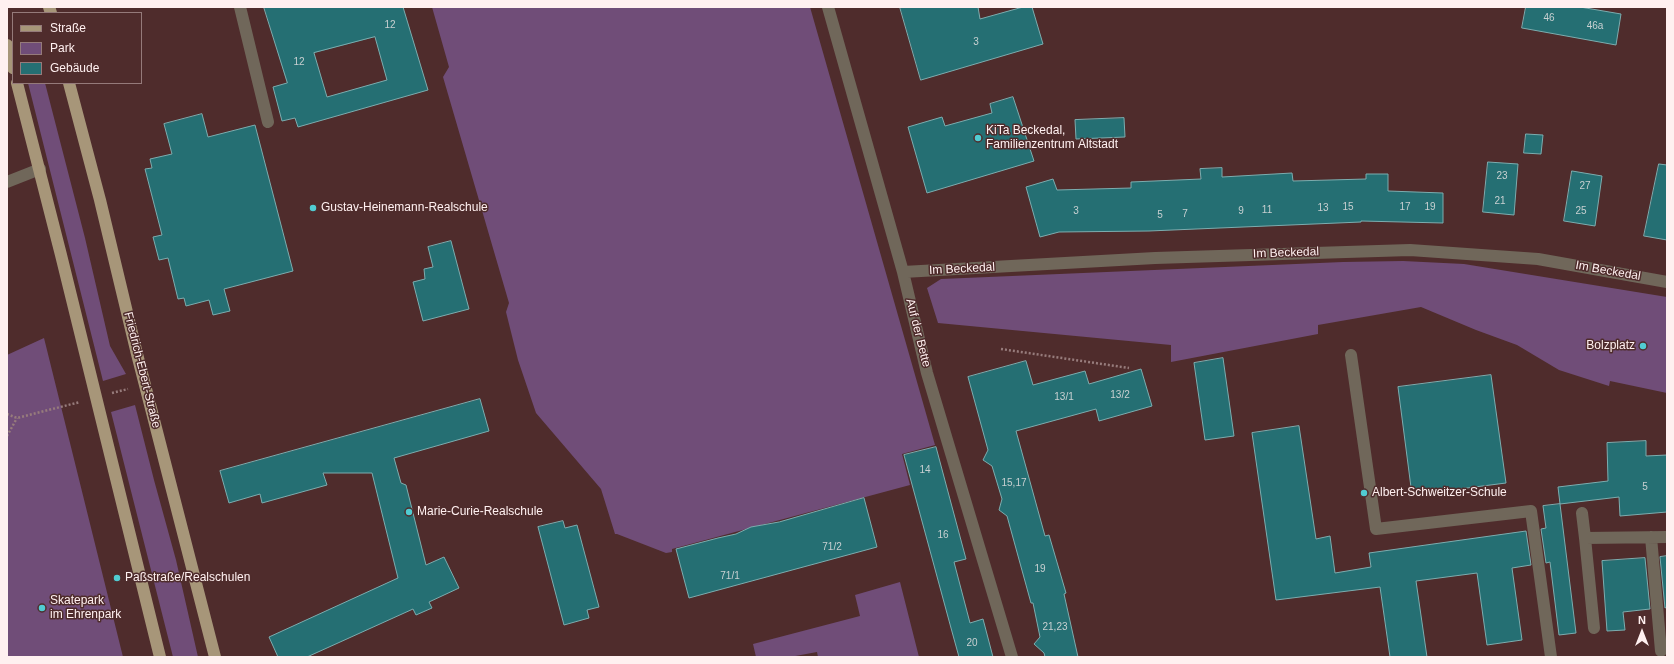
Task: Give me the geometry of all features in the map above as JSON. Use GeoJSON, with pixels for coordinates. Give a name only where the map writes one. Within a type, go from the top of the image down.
{"type":"FeatureCollection","features":[{"type":"Feature","properties":{"kind":"main road"},"geometry":{"type":"LineString","coordinates":[[7,45],[12,64]]}},
{"type":"Feature","properties":{"kind":"main road"},"geometry":{"type":"LineString","coordinates":[[17,84],[40,169],[160,657]]}},
{"type":"Feature","properties":{"kind":"main road","name":"Friedrich-Ebert-Straße"},"geometry":{"type":"LineString","coordinates":[[69,84],[215,657]]}},
{"type":"Feature","properties":{"kind":"street"},"geometry":{"type":"LineString","coordinates":[[240,7],[268,122]]}},
{"type":"Feature","properties":{"kind":"street","name":"Auf der Bette"},"geometry":{"type":"LineString","coordinates":[[828,7],[903,272],[927,373],[1012,657]]}},
{"type":"Feature","properties":{"kind":"street"},"geometry":{"type":"LineString","coordinates":[[7,182],[40,169]]}},
{"type":"Feature","properties":{"kind":"street","name":"Im Beckedal"},"geometry":{"type":"LineString","coordinates":[[903,272],[1155,258],[1410,250],[1538,259],[1667,282]]}},
{"type":"Feature","properties":{"kind":"street"},"geometry":{"type":"LineString","coordinates":[[1350,355],[1376,529],[1531,511],[1551,657]]}},
{"type":"Feature","properties":{"kind":"street"},"geometry":{"type":"LineString","coordinates":[[1582,513],[1594,628]]}},
{"type":"Feature","properties":{"kind":"street"},"geometry":{"type":"LineString","coordinates":[[1585,538],[1667,536]]}},
{"type":"Feature","properties":{"kind":"street"},"geometry":{"type":"LineString","coordinates":[[1651,537],[1661,651]]}},
{"type":"Feature","properties":{"kind":"path"},"geometry":{"type":"LineString","coordinates":[[1001,349],[1129,368]]}},
{"type":"Feature","properties":{"kind":"path"},"geometry":{"type":"LineString","coordinates":[[7,414],[17,418],[145,384]]}},
{"type":"Feature","properties":{"kind":"path"},"geometry":{"type":"LineString","coordinates":[[7,436],[17,418]]}},
{"type":"Feature","properties":{"kind":"green space"},"geometry":{"type":"Polygon","coordinates":[[[432,7],[810,7],[935,445],[902,454],[910,485],[672,549],[672,552],[666,553],[615,534],[601,489],[536,413],[518,360],[506,312],[509,303],[443,77],[449,67],[432,7]]]}},
{"type":"Feature","properties":{"kind":"green space"},"geometry":{"type":"Polygon","coordinates":[[[28,84],[45,84],[85,238],[110,346],[126,374],[103,381],[28,84]]]}},
{"type":"Feature","properties":{"kind":"green space"},"geometry":{"type":"Polygon","coordinates":[[[1403,261],[1464,264],[1667,297],[1667,393],[1610,381],[1609,386],[1559,370],[1517,345],[1421,307],[1318,325],[1318,334],[1171,362],[1171,345],[938,323],[927,288],[941,279],[1343,262],[1403,261]]]}},
{"type":"Feature","properties":{"kind":"green space"},"geometry":{"type":"Polygon","coordinates":[[[44,338],[123,657],[7,657],[7,355],[44,338]]]}},
{"type":"Feature","properties":{"kind":"green space"},"geometry":{"type":"Polygon","coordinates":[[[135,405],[176,560],[198,657],[173,657],[111,412],[135,405]]]}},
{"type":"Feature","properties":{"kind":"green space"},"geometry":{"type":"Polygon","coordinates":[[[900,582],[919,657],[818,657],[817,652],[790,657],[756,657],[753,644],[860,616],[855,595],[900,582]]]}},
{"type":"Feature","properties":{"kind":"building"},"geometry":{"type":"Polygon","coordinates":[[[264,7],[403,7],[428,90],[298,127],[295,118],[282,121],[273,87],[287,83],[264,7]],[[375,37],[314,53],[327,97],[387,80],[375,37]]]}},
{"type":"Feature","properties":{"kind":"building"},"geometry":{"type":"Polygon","coordinates":[[[900,7],[978,7],[980,19],[1023,7],[1032,7],[1043,44],[921,80],[900,7]]]}},
{"type":"Feature","properties":{"kind":"building"},"geometry":{"type":"Polygon","coordinates":[[[1526,7],[1580,7],[1621,14],[1616,45],[1522,28],[1526,7]]]}},
{"type":"Feature","properties":{"kind":"building"},"geometry":{"type":"Polygon","coordinates":[[[1013,97],[1034,161],[927,193],[908,127],[942,117],[945,126],[992,113],[990,104],[1013,97]]]}},
{"type":"Feature","properties":{"kind":"building"},"geometry":{"type":"Polygon","coordinates":[[[202,114],[208,137],[255,125],[293,271],[224,289],[230,311],[213,315],[209,300],[186,306],[184,298],[178,299],[168,258],[159,260],[153,237],[162,235],[145,169],[152,168],[150,159],[172,154],[164,124],[202,114]]]}},
{"type":"Feature","properties":{"kind":"building"},"geometry":{"type":"Polygon","coordinates":[[[1124,118],[1125,137],[1076,139],[1075,120],[1124,118]]]}},
{"type":"Feature","properties":{"kind":"building"},"geometry":{"type":"Polygon","coordinates":[[[1526,134],[1543,135],[1541,154],[1524,153],[1526,134]]]}},
{"type":"Feature","properties":{"kind":"building"},"geometry":{"type":"Polygon","coordinates":[[[1488,162],[1518,164],[1514,215],[1483,212],[1488,162]]]}},
{"type":"Feature","properties":{"kind":"building"},"geometry":{"type":"Polygon","coordinates":[[[1659,164],[1667,165],[1667,240],[1644,236],[1659,164]]]}},
{"type":"Feature","properties":{"kind":"building"},"geometry":{"type":"Polygon","coordinates":[[[1222,168],[1222,177],[1292,173],[1293,181],[1366,179],[1366,174],[1388,174],[1388,191],[1443,193],[1443,223],[1361,221],[1149,231],[1059,232],[1040,237],[1026,187],[1053,179],[1057,190],[1131,188],[1131,182],[1201,179],[1200,169],[1222,168]]]}},
{"type":"Feature","properties":{"kind":"building"},"geometry":{"type":"Polygon","coordinates":[[[1572,171],[1602,176],[1595,226],[1564,221],[1572,171]]]}},
{"type":"Feature","properties":{"kind":"building"},"geometry":{"type":"Polygon","coordinates":[[[451,241],[469,309],[423,321],[413,282],[425,279],[424,269],[433,267],[428,247],[451,241]]]}},
{"type":"Feature","properties":{"kind":"building"},"geometry":{"type":"Polygon","coordinates":[[[1223,358],[1234,436],[1205,440],[1194,363],[1223,358]]]}},
{"type":"Feature","properties":{"kind":"building"},"geometry":{"type":"Polygon","coordinates":[[[1026,361],[1033,385],[1085,371],[1089,384],[1141,369],[1152,406],[1099,421],[1096,409],[1016,431],[1045,536],[1049,535],[1066,593],[1064,594],[1078,657],[1045,657],[1044,653],[1034,644],[1040,637],[1033,603],[1031,603],[1007,516],[999,510],[1002,499],[992,466],[983,460],[988,450],[968,377],[1026,361]]]}},
{"type":"Feature","properties":{"kind":"building"},"geometry":{"type":"Polygon","coordinates":[[[1491,375],[1506,483],[1412,495],[1398,387],[1491,375]]]}},
{"type":"Feature","properties":{"kind":"building"},"geometry":{"type":"Polygon","coordinates":[[[480,399],[489,431],[394,458],[401,483],[406,485],[426,565],[444,557],[459,588],[429,602],[432,608],[416,615],[413,609],[307,657],[278,657],[269,637],[398,578],[372,473],[323,473],[327,485],[262,503],[260,494],[229,503],[220,471],[480,399]]]}},
{"type":"Feature","properties":{"kind":"building"},"geometry":{"type":"Polygon","coordinates":[[[1299,426],[1316,539],[1330,536],[1335,573],[1371,567],[1369,553],[1526,531],[1531,565],[1512,568],[1522,640],[1487,645],[1477,573],[1416,581],[1427,657],[1390,657],[1380,587],[1276,600],[1252,433],[1299,426]]]}},
{"type":"Feature","properties":{"kind":"building"},"geometry":{"type":"Polygon","coordinates":[[[1646,441],[1646,456],[1667,455],[1667,512],[1620,516],[1619,497],[1560,504],[1558,487],[1608,481],[1607,443],[1646,441]]]}},
{"type":"Feature","properties":{"kind":"building"},"geometry":{"type":"Polygon","coordinates":[[[936,447],[966,559],[954,562],[970,623],[983,619],[993,657],[959,657],[904,455],[936,447]]]}},
{"type":"Feature","properties":{"kind":"building"},"geometry":{"type":"Polygon","coordinates":[[[864,498],[877,547],[689,598],[676,549],[736,534],[751,527],[779,522],[864,498]]]}},
{"type":"Feature","properties":{"kind":"building"},"geometry":{"type":"Polygon","coordinates":[[[1560,504],[1576,633],[1559,635],[1550,562],[1546,563],[1541,529],[1546,528],[1543,506],[1560,504]]]}},
{"type":"Feature","properties":{"kind":"building"},"geometry":{"type":"Polygon","coordinates":[[[563,521],[565,528],[577,525],[599,607],[587,610],[589,618],[564,625],[538,527],[563,521]]]}},
{"type":"Feature","properties":{"kind":"building"},"geometry":{"type":"Polygon","coordinates":[[[1667,556],[1667,607],[1665,608],[1660,557],[1667,556]]]}},
{"type":"Feature","properties":{"kind":"building"},"geometry":{"type":"Polygon","coordinates":[[[1645,558],[1650,609],[1623,612],[1625,630],[1607,631],[1602,561],[1645,558]]]}},
{"type":"Feature","properties":{"kind":"place","name":"KiTa Beckedal, Familienzentrum Altstadt"},"geometry":{"type":"Point","coordinates":[978,138]}},
{"type":"Feature","properties":{"kind":"place","name":"Gustav-Heinemann-Realschule"},"geometry":{"type":"Point","coordinates":[313,208]}},
{"type":"Feature","properties":{"kind":"place","name":"Bolzplatz"},"geometry":{"type":"Point","coordinates":[1643,346]}},
{"type":"Feature","properties":{"kind":"place","name":"Albert-Schweitzer-Schule"},"geometry":{"type":"Point","coordinates":[1364,493]}},
{"type":"Feature","properties":{"kind":"place","name":"Marie-Curie-Realschule"},"geometry":{"type":"Point","coordinates":[409,512]}},
{"type":"Feature","properties":{"kind":"place","name":"Paßstraße/Realschulen"},"geometry":{"type":"Point","coordinates":[117,578]}},
{"type":"Feature","properties":{"kind":"place","name":"Skatepark im Ehrenpark"},"geometry":{"type":"Point","coordinates":[42,608]}}]}
